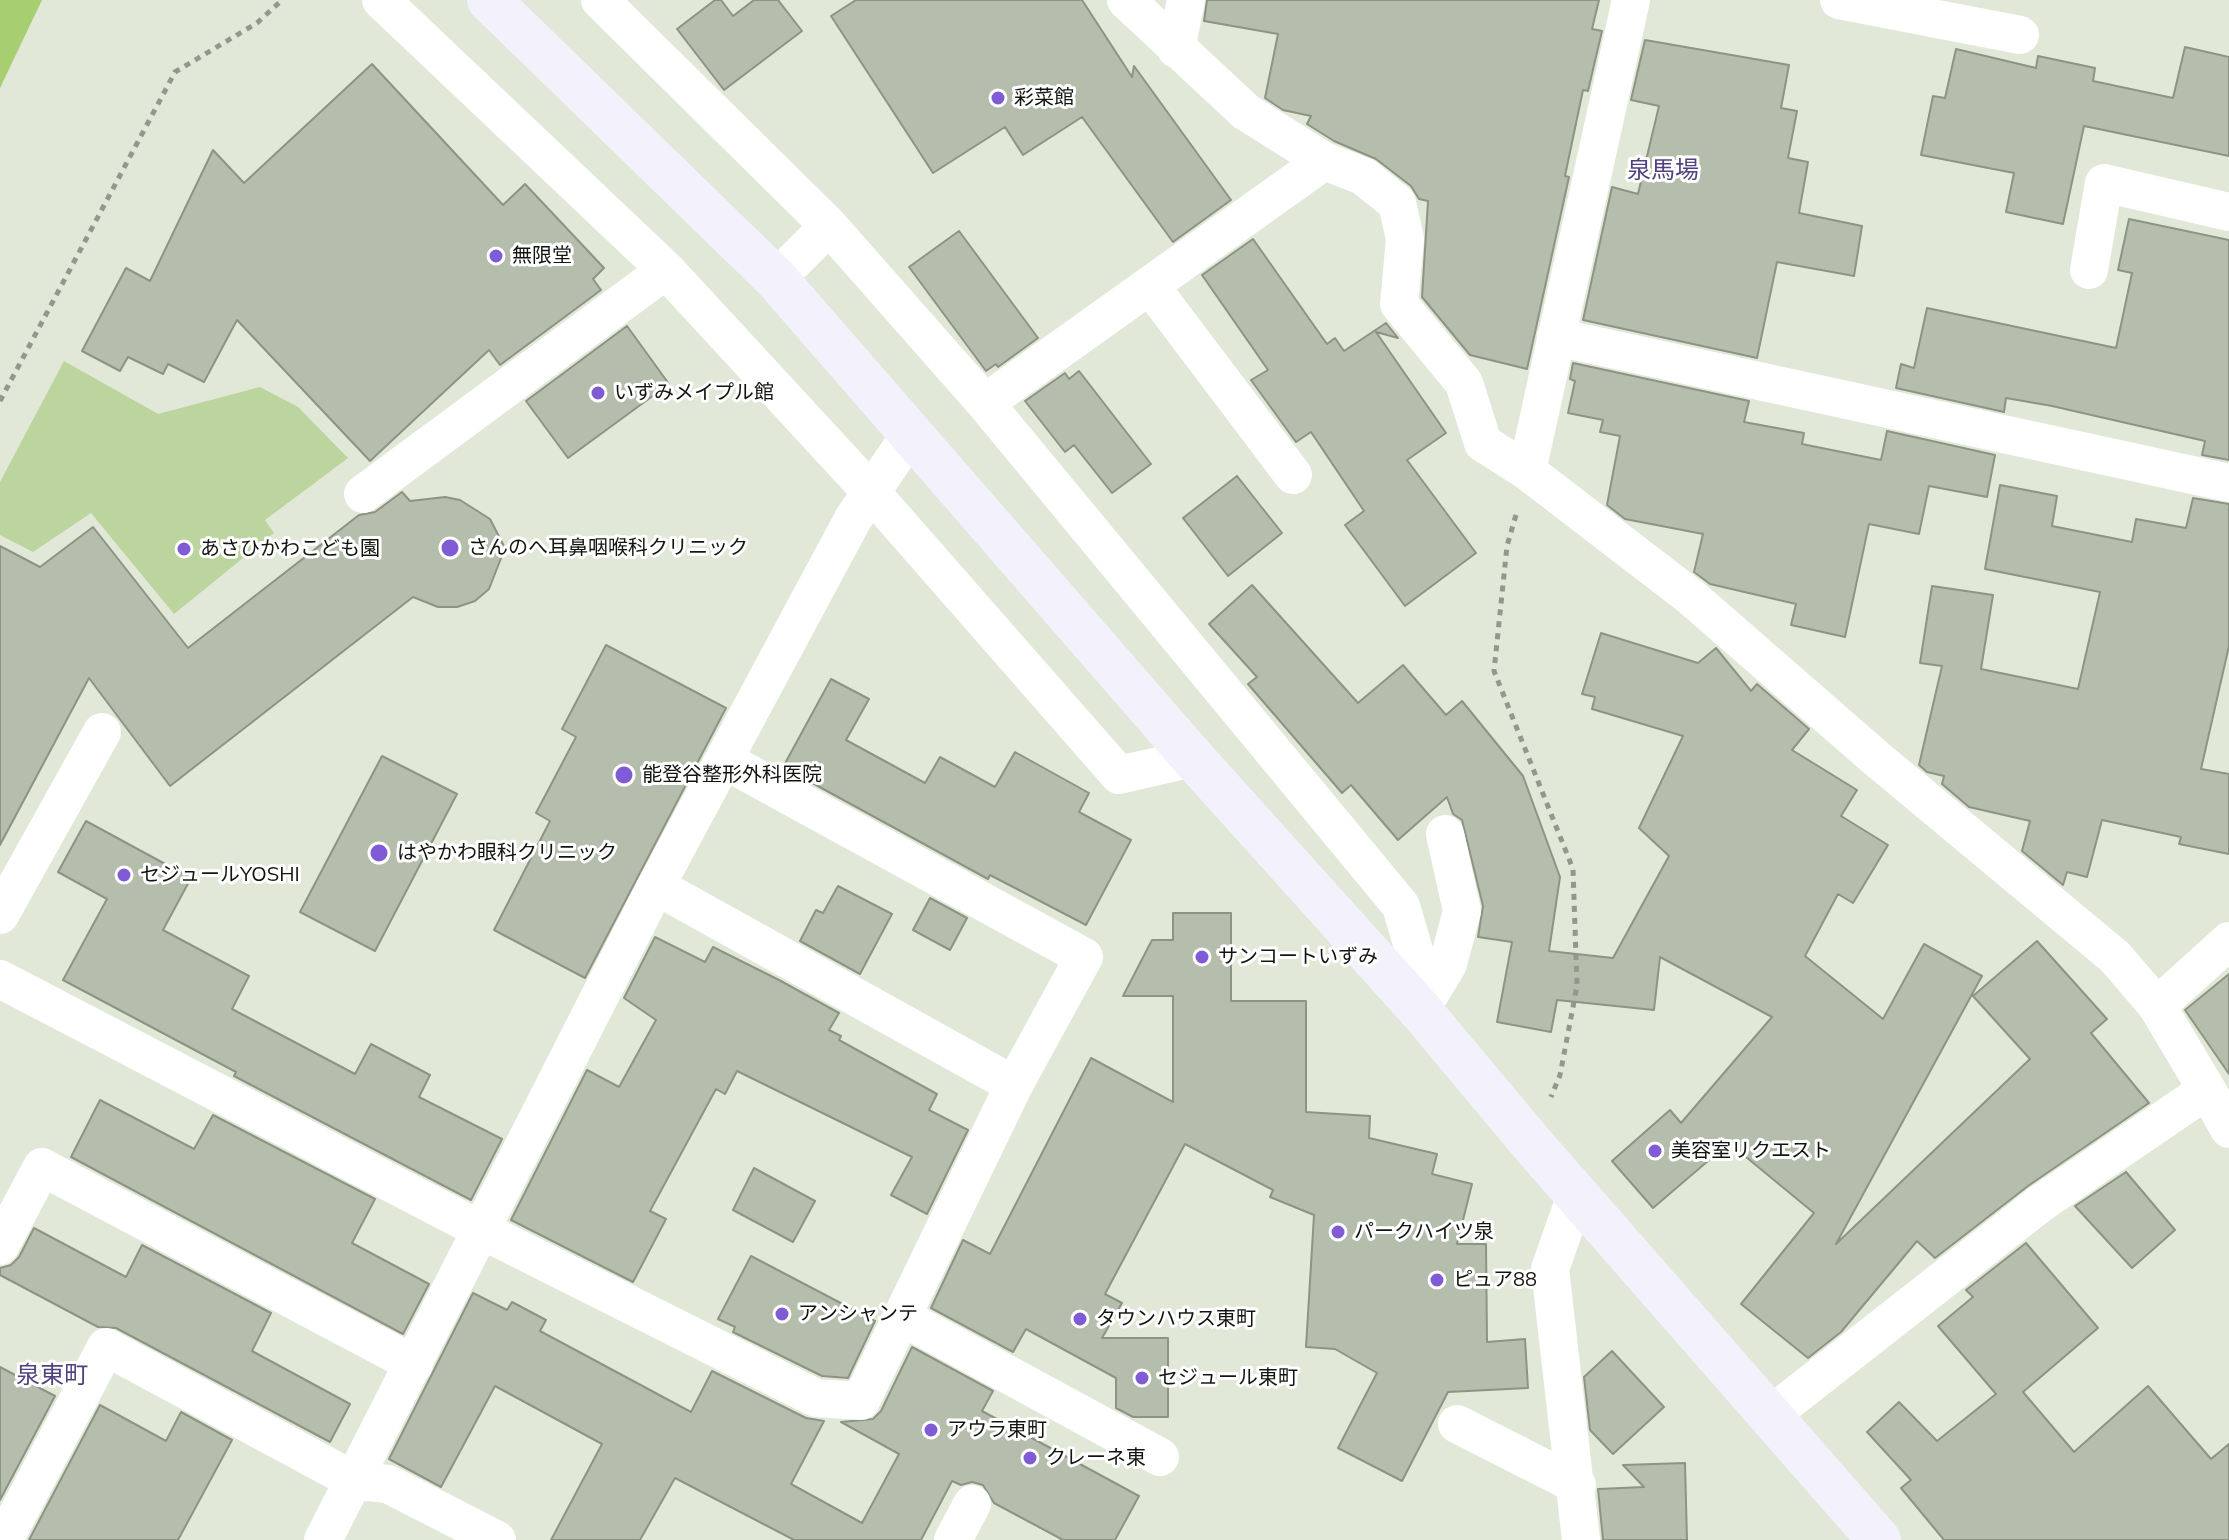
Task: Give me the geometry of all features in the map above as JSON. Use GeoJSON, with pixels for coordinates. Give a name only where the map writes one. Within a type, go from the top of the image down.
{"type":"FeatureCollection","features":[{"type":"Feature","properties":{"kind":"street"},"geometry":{"type":"LineString","coordinates":[[381,0],[666,270],[871,492],[1119,775],[1193,758]]}},
{"type":"Feature","properties":{"kind":"street"},"geometry":{"type":"LineString","coordinates":[[489,0],[776,279],[1193,758],[1420,1010],[1768,1417],[1879,1540]]}},
{"type":"Feature","properties":{"kind":"street"},"geometry":{"type":"LineString","coordinates":[[600,0],[829,226],[985,403],[1401,906],[1415,954],[1420,1010]]}},
{"type":"Feature","properties":{"kind":"street"},"geometry":{"type":"LineString","coordinates":[[1126,0],[1246,112],[1324,161],[1363,176],[1397,203],[1405,239],[1399,304],[1464,383],[1483,443],[1527,471],[1691,597],[1877,759],[2115,957],[2157,1006],[2229,1129]]}},
{"type":"Feature","properties":{"kind":"street"},"geometry":{"type":"LineString","coordinates":[[1176,49],[1186,0]]}},
{"type":"Feature","properties":{"kind":"street"},"geometry":{"type":"LineString","coordinates":[[1527,471],[1631,0]]}},
{"type":"Feature","properties":{"kind":"street"},"geometry":{"type":"LineString","coordinates":[[1839,0],[2020,35]]}},
{"type":"Feature","properties":{"kind":"street"},"geometry":{"type":"LineString","coordinates":[[985,403],[1324,161]]}},
{"type":"Feature","properties":{"kind":"street"},"geometry":{"type":"LineString","coordinates":[[2089,270],[2104,183],[2229,212]]}},
{"type":"Feature","properties":{"kind":"street"},"geometry":{"type":"LineString","coordinates":[[776,279],[829,226]]}},
{"type":"Feature","properties":{"kind":"street"},"geometry":{"type":"LineString","coordinates":[[363,494],[666,270]]}},
{"type":"Feature","properties":{"kind":"street"},"geometry":{"type":"LineString","coordinates":[[1151,287],[1293,475]]}},
{"type":"Feature","properties":{"kind":"street"},"geometry":{"type":"LineString","coordinates":[[1556,337],[2229,483]]}},
{"type":"Feature","properties":{"kind":"street"},"geometry":{"type":"LineString","coordinates":[[323,1540],[656,886],[871,492],[910,435]]}},
{"type":"Feature","properties":{"kind":"street"},"geometry":{"type":"LineString","coordinates":[[0,915],[102,732]]}},
{"type":"Feature","properties":{"kind":"street"},"geometry":{"type":"LineString","coordinates":[[0,979],[481,1230],[816,1398],[861,1401],[1014,1085],[1084,957],[724,760]]}},
{"type":"Feature","properties":{"kind":"street"},"geometry":{"type":"LineString","coordinates":[[1420,1010],[1448,964],[1462,911],[1445,834]]}},
{"type":"Feature","properties":{"kind":"street"},"geometry":{"type":"LineString","coordinates":[[656,886],[1014,1085]]}},
{"type":"Feature","properties":{"kind":"street"},"geometry":{"type":"LineString","coordinates":[[2157,1006],[2229,941]]}},
{"type":"Feature","properties":{"kind":"street"},"geometry":{"type":"LineString","coordinates":[[1768,1417],[2041,1203],[2207,1090]]}},
{"type":"Feature","properties":{"kind":"street"},"geometry":{"type":"LineString","coordinates":[[0,1246],[42,1167],[414,1364]]}},
{"type":"Feature","properties":{"kind":"street"},"geometry":{"type":"LineString","coordinates":[[1576,1195],[1550,1269],[1581,1540]]}},
{"type":"Feature","properties":{"kind":"street"},"geometry":{"type":"LineString","coordinates":[[902,1317],[1160,1457]]}},
{"type":"Feature","properties":{"kind":"street"},"geometry":{"type":"LineString","coordinates":[[4,1540],[106,1347],[355,1481],[388,1484],[497,1540]]}},
{"type":"Feature","properties":{"kind":"street"},"geometry":{"type":"LineString","coordinates":[[1457,1424],[1577,1485]]}},
{"type":"Feature","properties":{"kind":"street"},"geometry":{"type":"LineString","coordinates":[[953,1540],[972,1504]]}},
{"type":"Feature","properties":{"kind":"path"},"geometry":{"type":"LineString","coordinates":[[0,401],[175,72],[257,23],[282,0]]}},
{"type":"Feature","properties":{"kind":"path"},"geometry":{"type":"LineString","coordinates":[[1527,471],[1507,546],[1494,671],[1573,869],[1577,986],[1560,1075],[1533,1145]]}},
{"type":"Feature","properties":{"kind":"shaded area"},"geometry":{"type":"Polygon","coordinates":[[[0,0],[42,0],[0,88],[0,0]]]}},
{"type":"Feature","properties":{"kind":"shaded area"},"geometry":{"type":"Polygon","coordinates":[[[64,361],[158,414],[260,387],[298,407],[348,458],[265,520],[274,533],[174,614],[91,513],[33,552],[0,535],[0,482],[64,361]]]}},
{"type":"Feature","properties":{"kind":"building"},"geometry":{"type":"Polygon","coordinates":[[[715,0],[721,0],[733,16],[754,0],[778,0],[802,31],[724,90],[677,29],[715,0]]]}},
{"type":"Feature","properties":{"kind":"building","name":"彩菜館"},"geometry":{"type":"Polygon","coordinates":[[[856,0],[1082,0],[1132,77],[1134,66],[1231,200],[1173,242],[1082,117],[1023,155],[1005,127],[933,173],[831,16],[856,0]]]}},
{"type":"Feature","properties":{"kind":"building"},"geometry":{"type":"Polygon","coordinates":[[[1207,0],[1599,0],[1592,29],[1602,31],[1588,91],[1583,90],[1565,176],[1569,177],[1527,369],[1470,355],[1422,297],[1428,201],[1419,199],[1411,186],[1376,159],[1334,141],[1307,124],[1311,116],[1283,110],[1265,98],[1278,34],[1204,21],[1207,0]]]}},
{"type":"Feature","properties":{"kind":"building"},"geometry":{"type":"Polygon","coordinates":[[[1645,40],[1789,65],[1781,108],[1797,111],[1788,158],[1808,162],[1799,213],[1862,226],[1854,276],[1777,262],[1757,358],[1583,320],[1612,187],[1638,194],[1659,106],[1631,100],[1645,40]]]}},
{"type":"Feature","properties":{"kind":"building"},"geometry":{"type":"Polygon","coordinates":[[[2185,47],[2229,57],[2229,156],[2084,126],[2063,224],[2006,212],[2014,173],[1921,155],[1933,96],[1945,98],[1956,49],[2036,68],[2038,56],[2095,68],[2093,81],[2173,98],[2185,47]]]}},
{"type":"Feature","properties":{"kind":"building","name":"無限堂"},"geometry":{"type":"Polygon","coordinates":[[[372,64],[503,205],[525,184],[604,268],[593,279],[601,290],[500,365],[489,350],[370,461],[237,320],[204,382],[168,364],[163,374],[128,357],[120,371],[82,351],[126,268],[150,281],[213,150],[244,183],[372,64]]]}},
{"type":"Feature","properties":{"kind":"building"},"geometry":{"type":"Polygon","coordinates":[[[2129,219],[2229,240],[2229,460],[2202,455],[2205,441],[2052,406],[2006,398],[2004,412],[1896,388],[1901,364],[1914,368],[1927,308],[2116,348],[2132,273],[2118,270],[2129,219]]]}},
{"type":"Feature","properties":{"kind":"building"},"geometry":{"type":"Polygon","coordinates":[[[959,231],[1038,338],[998,367],[996,364],[986,371],[909,267],[959,231]]]}},
{"type":"Feature","properties":{"kind":"building"},"geometry":{"type":"Polygon","coordinates":[[[1253,239],[1327,344],[1335,338],[1344,351],[1386,323],[1398,338],[1376,332],[1446,433],[1407,460],[1476,553],[1405,606],[1345,525],[1364,511],[1311,432],[1296,442],[1251,380],[1268,370],[1202,275],[1253,239]]]}},
{"type":"Feature","properties":{"kind":"building","name":"いずみメイプル館"},"geometry":{"type":"Polygon","coordinates":[[[627,326],[669,384],[568,458],[526,401],[627,326]]]}},
{"type":"Feature","properties":{"kind":"building"},"geometry":{"type":"Polygon","coordinates":[[[1573,363],[1749,401],[1744,422],[1804,433],[1802,444],[1881,460],[1887,431],[1995,455],[1987,497],[1929,486],[1919,534],[1869,524],[1845,637],[1791,625],[1796,604],[1710,584],[1694,572],[1703,534],[1625,519],[1607,505],[1620,436],[1600,432],[1603,420],[1568,413],[1575,381],[1570,379],[1573,363]]]}},
{"type":"Feature","properties":{"kind":"building"},"geometry":{"type":"Polygon","coordinates":[[[1079,371],[1151,464],[1112,493],[1074,445],[1065,452],[1025,401],[1065,373],[1069,379],[1079,371]]]}},
{"type":"Feature","properties":{"kind":"building"},"geometry":{"type":"Polygon","coordinates":[[[1237,476],[1282,533],[1228,576],[1183,518],[1237,476]]]}},
{"type":"Feature","properties":{"kind":"building"},"geometry":{"type":"Polygon","coordinates":[[[2000,485],[2057,496],[2052,526],[2132,542],[2136,519],[2186,528],[2193,498],[2229,504],[2229,646],[2201,769],[2229,774],[2229,854],[2179,844],[2181,837],[2102,820],[2087,877],[2067,872],[2063,885],[2022,851],[2030,821],[1969,807],[1942,784],[1944,776],[1927,772],[1919,765],[1942,666],[1920,663],[1932,586],[1993,595],[1981,669],[2078,689],[2100,592],[1985,569],[2000,485]]]}},
{"type":"Feature","properties":{"kind":"building"},"geometry":{"type":"Polygon","coordinates":[[[402,492],[410,501],[445,497],[460,500],[490,519],[505,548],[489,589],[475,601],[457,607],[438,607],[413,597],[170,786],[89,678],[0,845],[0,546],[40,567],[93,527],[188,648],[359,515],[375,512],[402,492]]]}},
{"type":"Feature","properties":{"kind":"building"},"geometry":{"type":"Polygon","coordinates":[[[1252,585],[1358,703],[1403,665],[1446,715],[1462,701],[1523,776],[1560,877],[1549,951],[1613,958],[1669,856],[1639,828],[1683,736],[1592,709],[1595,697],[1582,694],[1601,633],[1698,663],[1716,648],[1751,691],[1757,684],[1809,729],[1792,750],[1857,790],[1841,816],[1888,845],[1853,903],[1838,894],[1805,956],[1883,1019],[1924,944],[1982,976],[1836,1244],[2030,1059],[1973,996],[2037,941],[2107,1019],[2091,1033],[2149,1103],[2028,1186],[1935,1258],[1917,1241],[1841,1332],[1808,1358],[1741,1304],[1814,1213],[1729,1143],[1653,1208],[1612,1161],[1670,1110],[1681,1123],[1772,1017],[1660,957],[1654,1010],[1557,1000],[1551,1032],[1497,1022],[1512,942],[1478,937],[1483,906],[1462,820],[1453,814],[1447,797],[1398,840],[1351,785],[1342,793],[1248,684],[1257,677],[1209,624],[1252,585]]]}},
{"type":"Feature","properties":{"kind":"building","name":"能登谷整形外科医院"},"geometry":{"type":"Polygon","coordinates":[[[606,645],[726,708],[585,978],[494,930],[550,821],[536,813],[576,737],[562,729],[606,645]]]}},
{"type":"Feature","properties":{"kind":"building"},"geometry":{"type":"Polygon","coordinates":[[[831,679],[869,699],[846,740],[925,783],[940,757],[995,787],[1015,752],[1089,793],[1079,812],[1131,840],[1086,925],[990,875],[988,879],[783,767],[831,679]]]}},
{"type":"Feature","properties":{"kind":"building","name":"はやかわ眼科クリニック"},"geometry":{"type":"Polygon","coordinates":[[[382,756],[457,794],[375,951],[300,912],[382,756]]]}},
{"type":"Feature","properties":{"kind":"building"},"geometry":{"type":"Polygon","coordinates":[[[86,821],[191,878],[163,930],[249,976],[232,1009],[355,1074],[371,1044],[430,1075],[419,1097],[502,1139],[471,1200],[234,1076],[236,1072],[63,980],[107,899],[58,872],[86,821]]]}},
{"type":"Feature","properties":{"kind":"building"},"geometry":{"type":"Polygon","coordinates":[[[838,886],[892,914],[860,974],[800,941],[816,910],[823,913],[838,886]]]}},
{"type":"Feature","properties":{"kind":"building"},"geometry":{"type":"Polygon","coordinates":[[[930,898],[967,918],[950,950],[913,930],[930,898]]]}},
{"type":"Feature","properties":{"kind":"building"},"geometry":{"type":"Polygon","coordinates":[[[1173,913],[1231,913],[1231,1001],[1306,1001],[1306,1112],[1370,1116],[1369,1138],[1437,1154],[1432,1174],[1472,1184],[1457,1244],[1486,1244],[1487,1342],[1525,1339],[1528,1388],[1448,1392],[1402,1481],[1338,1448],[1377,1373],[1335,1349],[1306,1347],[1314,1215],[1270,1197],[1273,1190],[1185,1144],[1105,1294],[1122,1303],[1102,1338],[1168,1338],[1168,1417],[1133,1417],[1116,1408],[1116,1378],[1026,1329],[1013,1352],[931,1308],[963,1240],[990,1254],[1091,1058],[1173,1102],[1173,996],[1123,996],[1152,940],[1173,940],[1173,913]]]}},
{"type":"Feature","properties":{"kind":"building"},"geometry":{"type":"Polygon","coordinates":[[[655,937],[705,962],[713,947],[839,1013],[829,1030],[841,1036],[839,1040],[937,1094],[929,1110],[968,1130],[927,1214],[891,1195],[912,1157],[737,1071],[725,1094],[716,1089],[650,1211],[666,1219],[633,1282],[511,1220],[587,1070],[619,1087],[656,1020],[624,998],[655,937]]]}},
{"type":"Feature","properties":{"kind":"building"},"geometry":{"type":"Polygon","coordinates":[[[2229,974],[2229,1074],[2185,1010],[2229,974]]]}},
{"type":"Feature","properties":{"kind":"building"},"geometry":{"type":"Polygon","coordinates":[[[100,1100],[194,1149],[213,1115],[375,1199],[352,1243],[429,1284],[403,1334],[71,1157],[100,1100]]]}},
{"type":"Feature","properties":{"kind":"building"},"geometry":{"type":"Polygon","coordinates":[[[754,1168],[815,1201],[793,1242],[733,1210],[754,1168]]]}},
{"type":"Feature","properties":{"kind":"building"},"geometry":{"type":"Polygon","coordinates":[[[2126,1172],[2175,1230],[2132,1268],[2075,1206],[2126,1172]]]}},
{"type":"Feature","properties":{"kind":"building"},"geometry":{"type":"Polygon","coordinates":[[[34,1228],[126,1277],[142,1245],[271,1313],[252,1351],[350,1404],[330,1442],[116,1328],[98,1327],[0,1275],[0,1268],[11,1265],[19,1257],[34,1228]]]}},
{"type":"Feature","properties":{"kind":"building"},"geometry":{"type":"Polygon","coordinates":[[[2026,1243],[2098,1328],[2023,1392],[2074,1452],[2148,1386],[2211,1459],[2229,1444],[2229,1540],[1944,1540],[1901,1488],[1911,1480],[1867,1432],[1899,1402],[1937,1441],[1996,1394],[1938,1326],[1973,1297],[1966,1290],[2026,1243]]]}},
{"type":"Feature","properties":{"kind":"building","name":"アンシャンテ"},"geometry":{"type":"Polygon","coordinates":[[[751,1256],[875,1321],[848,1378],[822,1376],[733,1332],[735,1327],[718,1319],[751,1256]]]}},
{"type":"Feature","properties":{"kind":"building"},"geometry":{"type":"Polygon","coordinates":[[[473,1293],[507,1310],[512,1302],[546,1320],[540,1331],[691,1412],[712,1371],[806,1418],[824,1421],[791,1484],[862,1523],[899,1454],[841,1422],[873,1419],[881,1411],[912,1347],[993,1391],[982,1411],[1139,1496],[1115,1540],[1063,1540],[994,1503],[983,1485],[972,1482],[961,1485],[952,1481],[921,1540],[794,1540],[675,1478],[640,1540],[551,1540],[602,1444],[495,1386],[441,1487],[389,1459],[473,1293]]]}},
{"type":"Feature","properties":{"kind":"building"},"geometry":{"type":"Polygon","coordinates":[[[1612,1351],[1664,1407],[1613,1454],[1590,1430],[1584,1377],[1612,1351]]]}},
{"type":"Feature","properties":{"kind":"building"},"geometry":{"type":"Polygon","coordinates":[[[0,1367],[55,1396],[0,1500],[0,1367]]]}},
{"type":"Feature","properties":{"kind":"building"},"geometry":{"type":"Polygon","coordinates":[[[100,1405],[166,1441],[181,1412],[232,1440],[178,1540],[29,1540],[100,1405]]]}},
{"type":"Feature","properties":{"kind":"building"},"geometry":{"type":"Polygon","coordinates":[[[1685,1463],[1687,1540],[1603,1540],[1598,1489],[1644,1487],[1623,1465],[1685,1463]]]}},
{"type":"Feature","properties":{"kind":"place","name":"彩菜館"},"geometry":{"type":"Point","coordinates":[998,98]}},
{"type":"Feature","properties":{"kind":"place","name":"無限堂"},"geometry":{"type":"Point","coordinates":[496,256]}},
{"type":"Feature","properties":{"kind":"place","name":"いずみメイプル館"},"geometry":{"type":"Point","coordinates":[598,393]}},
{"type":"Feature","properties":{"kind":"place","name":"さんのへ耳鼻咽喉科クリニック"},"geometry":{"type":"Point","coordinates":[450,548]}},
{"type":"Feature","properties":{"kind":"place","name":"あさひかわこども園"},"geometry":{"type":"Point","coordinates":[184,549]}},
{"type":"Feature","properties":{"kind":"place","name":"能登谷整形外科医院"},"geometry":{"type":"Point","coordinates":[624,775]}},
{"type":"Feature","properties":{"kind":"place","name":"はやかわ眼科クリニック"},"geometry":{"type":"Point","coordinates":[379,853]}},
{"type":"Feature","properties":{"kind":"place","name":"セジュールYOSHI"},"geometry":{"type":"Point","coordinates":[124,875]}},
{"type":"Feature","properties":{"kind":"place","name":"サンコートいずみ"},"geometry":{"type":"Point","coordinates":[1202,957]}},
{"type":"Feature","properties":{"kind":"place","name":"美容室リクエスト"},"geometry":{"type":"Point","coordinates":[1655,1151]}},
{"type":"Feature","properties":{"kind":"place","name":"パークハイツ泉"},"geometry":{"type":"Point","coordinates":[1338,1232]}},
{"type":"Feature","properties":{"kind":"place","name":"ピュア88"},"geometry":{"type":"Point","coordinates":[1437,1280]}},
{"type":"Feature","properties":{"kind":"place","name":"アンシャンテ"},"geometry":{"type":"Point","coordinates":[782,1314]}},
{"type":"Feature","properties":{"kind":"place","name":"タウンハウス東町"},"geometry":{"type":"Point","coordinates":[1080,1319]}},
{"type":"Feature","properties":{"kind":"place","name":"セジュール東町"},"geometry":{"type":"Point","coordinates":[1142,1378]}},
{"type":"Feature","properties":{"kind":"place","name":"アウラ東町"},"geometry":{"type":"Point","coordinates":[931,1430]}},
{"type":"Feature","properties":{"kind":"place","name":"クレーネ東"},"geometry":{"type":"Point","coordinates":[1030,1458]}},
{"type":"Feature","properties":{"kind":"district","name":"泉馬場"},"geometry":{"type":"Point","coordinates":[1663,171]}},
{"type":"Feature","properties":{"kind":"district","name":"泉東町"},"geometry":{"type":"Point","coordinates":[52,1376]}}]}
